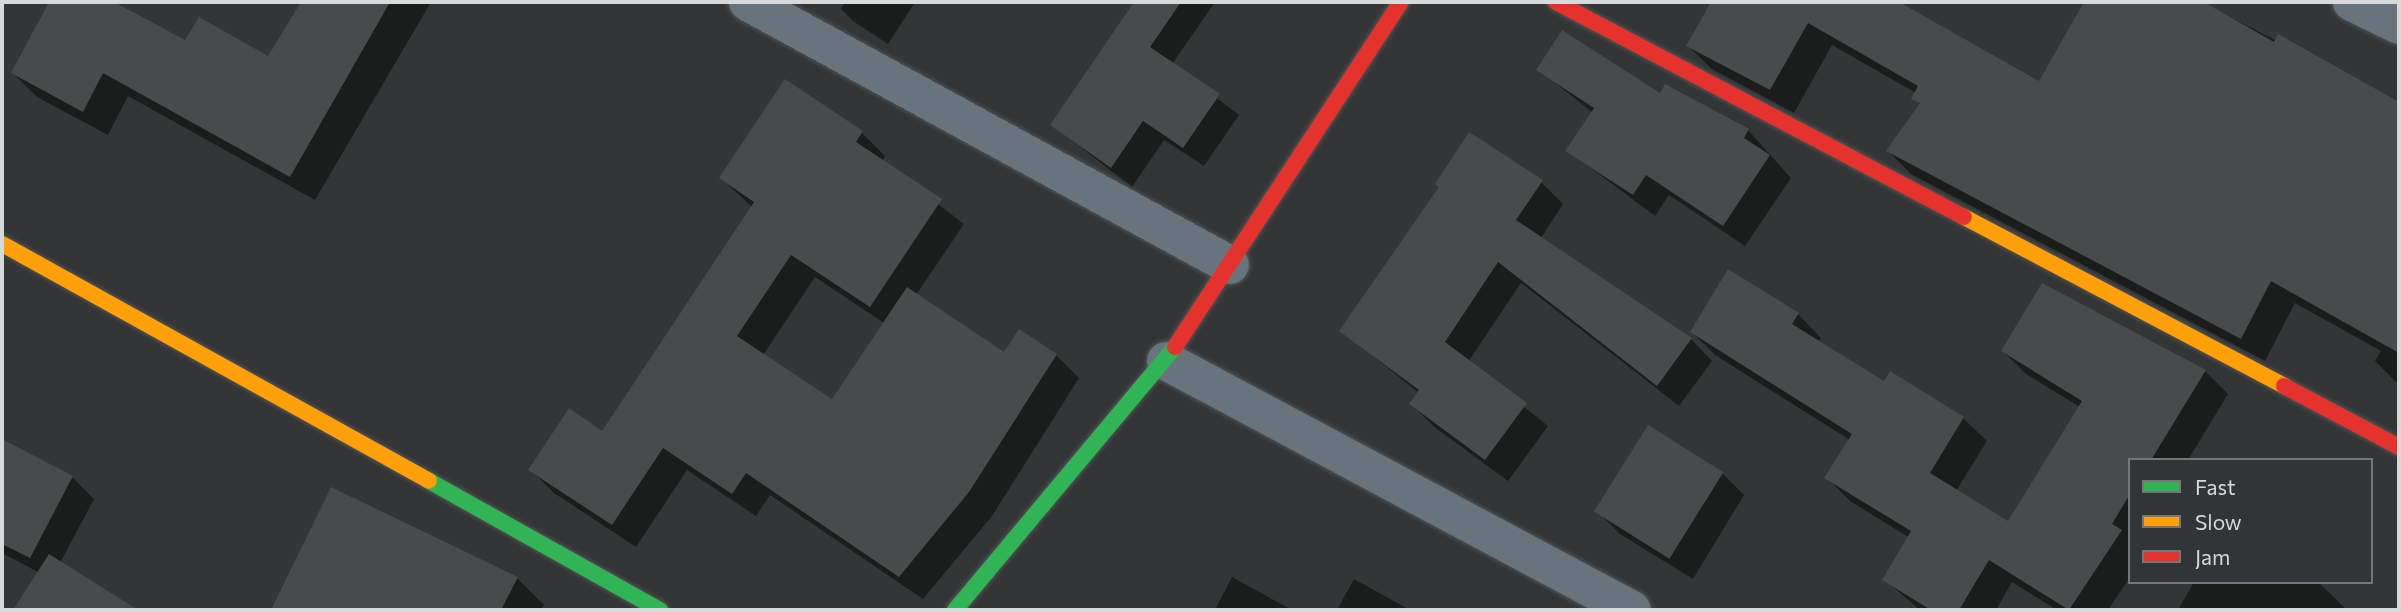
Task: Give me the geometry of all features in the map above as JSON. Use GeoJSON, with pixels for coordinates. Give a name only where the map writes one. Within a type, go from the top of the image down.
{"type":"FeatureCollection","features":[{"type":"Feature","properties":{"kind":"street"},"geometry":{"type":"LineString","coordinates":[[748,2],[1230,265]]}},
{"type":"Feature","properties":{"kind":"street"},"geometry":{"type":"LineString","coordinates":[[955,610],[1166,361],[1401,2]]}},
{"type":"Feature","properties":{"kind":"street"},"geometry":{"type":"LineString","coordinates":[[1556,2],[2399,447]]}},
{"type":"Feature","properties":{"kind":"street"},"geometry":{"type":"LineString","coordinates":[[2352,2],[2399,25]]}},
{"type":"Feature","properties":{"kind":"street"},"geometry":{"type":"LineString","coordinates":[[2,244],[660,610]]}},
{"type":"Feature","properties":{"kind":"street"},"geometry":{"type":"LineString","coordinates":[[1166,361],[1632,610]]}},
{"type":"Feature","properties":{"kind":"building"},"geometry":{"type":"Polygon","coordinates":[[[49,2],[114,2],[185,40],[199,17],[268,56],[301,2],[390,2],[290,177],[103,73],[83,112],[11,73],[49,2]]]}},
{"type":"Feature","properties":{"kind":"building"},"geometry":{"type":"Polygon","coordinates":[[[1134,2],[1181,2],[1150,47],[1220,94],[1183,148],[1143,121],[1111,168],[1050,125],[1134,2]]]}},
{"type":"Feature","properties":{"kind":"building"},"geometry":{"type":"Polygon","coordinates":[[[1711,2],[1899,2],[2039,81],[2084,2],[2204,2],[2274,42],[2278,34],[2399,102],[2399,353],[2271,281],[2241,339],[1886,151],[1920,103],[1911,99],[1918,86],[1808,23],[1770,90],[1686,46],[1711,2]]]}},
{"type":"Feature","properties":{"kind":"building"},"geometry":{"type":"Polygon","coordinates":[[[1562,30],[1660,93],[1665,84],[1749,129],[1744,138],[1770,155],[1723,226],[1646,175],[1633,195],[1565,151],[1594,108],[1536,70],[1562,30]]]}},
{"type":"Feature","properties":{"kind":"building"},"geometry":{"type":"Polygon","coordinates":[[[785,79],[863,131],[856,142],[942,199],[870,307],[791,255],[737,336],[832,399],[907,287],[1004,352],[1019,329],[1057,354],[969,492],[899,577],[746,473],[732,494],[663,448],[612,525],[528,470],[569,408],[602,431],[754,202],[719,178],[785,79]]]}},
{"type":"Feature","properties":{"kind":"building"},"geometry":{"type":"Polygon","coordinates":[[[1469,132],[1543,180],[1516,220],[1692,338],[1657,386],[1498,262],[1445,342],[1527,403],[1485,460],[1409,404],[1419,390],[1339,331],[1439,187],[1435,184],[1469,132]]]}},
{"type":"Feature","properties":{"kind":"building"},"geometry":{"type":"Polygon","coordinates":[[[1728,269],[1799,313],[1792,324],[1884,381],[1890,371],[1964,417],[1930,473],[2008,521],[2082,401],[2001,351],[2042,283],[2206,370],[2152,458],[2128,458],[2128,497],[2112,524],[2122,530],[2069,610],[1989,560],[1959,610],[1931,610],[1882,580],[1911,531],[1824,478],[1852,434],[1690,332],[1728,269]]]}},
{"type":"Feature","properties":{"kind":"building"},"geometry":{"type":"Polygon","coordinates":[[[1648,425],[1723,472],[1669,559],[1594,512],[1648,425]]]}},
{"type":"Feature","properties":{"kind":"building"},"geometry":{"type":"Polygon","coordinates":[[[2,439],[73,476],[30,558],[2,544],[2,439]]]}},
{"type":"Feature","properties":{"kind":"building"},"geometry":{"type":"Polygon","coordinates":[[[331,487],[518,577],[501,610],[271,610],[331,487]]]}},
{"type":"Feature","properties":{"kind":"building"},"geometry":{"type":"Polygon","coordinates":[[[49,554],[138,610],[13,610],[49,554]]]}},
{"type":"Feature","properties":{"kind":"traffic: fast"},"geometry":{"type":"LineString","coordinates":[[955,610],[1175,347]]}},
{"type":"Feature","properties":{"kind":"traffic: fast"},"geometry":{"type":"LineString","coordinates":[[429,481],[660,610]]}},
{"type":"Feature","properties":{"kind":"traffic: slow"},"geometry":{"type":"LineString","coordinates":[[1964,217],[2284,386]]}},
{"type":"Feature","properties":{"kind":"traffic: slow"},"geometry":{"type":"LineString","coordinates":[[2,244],[429,481]]}},
{"type":"Feature","properties":{"kind":"traffic: jam"},"geometry":{"type":"LineString","coordinates":[[1175,347],[1401,2]]}},
{"type":"Feature","properties":{"kind":"traffic: jam"},"geometry":{"type":"LineString","coordinates":[[1556,2],[1964,217]]}},
{"type":"Feature","properties":{"kind":"traffic: jam"},"geometry":{"type":"LineString","coordinates":[[2284,386],[2399,447]]}}]}
